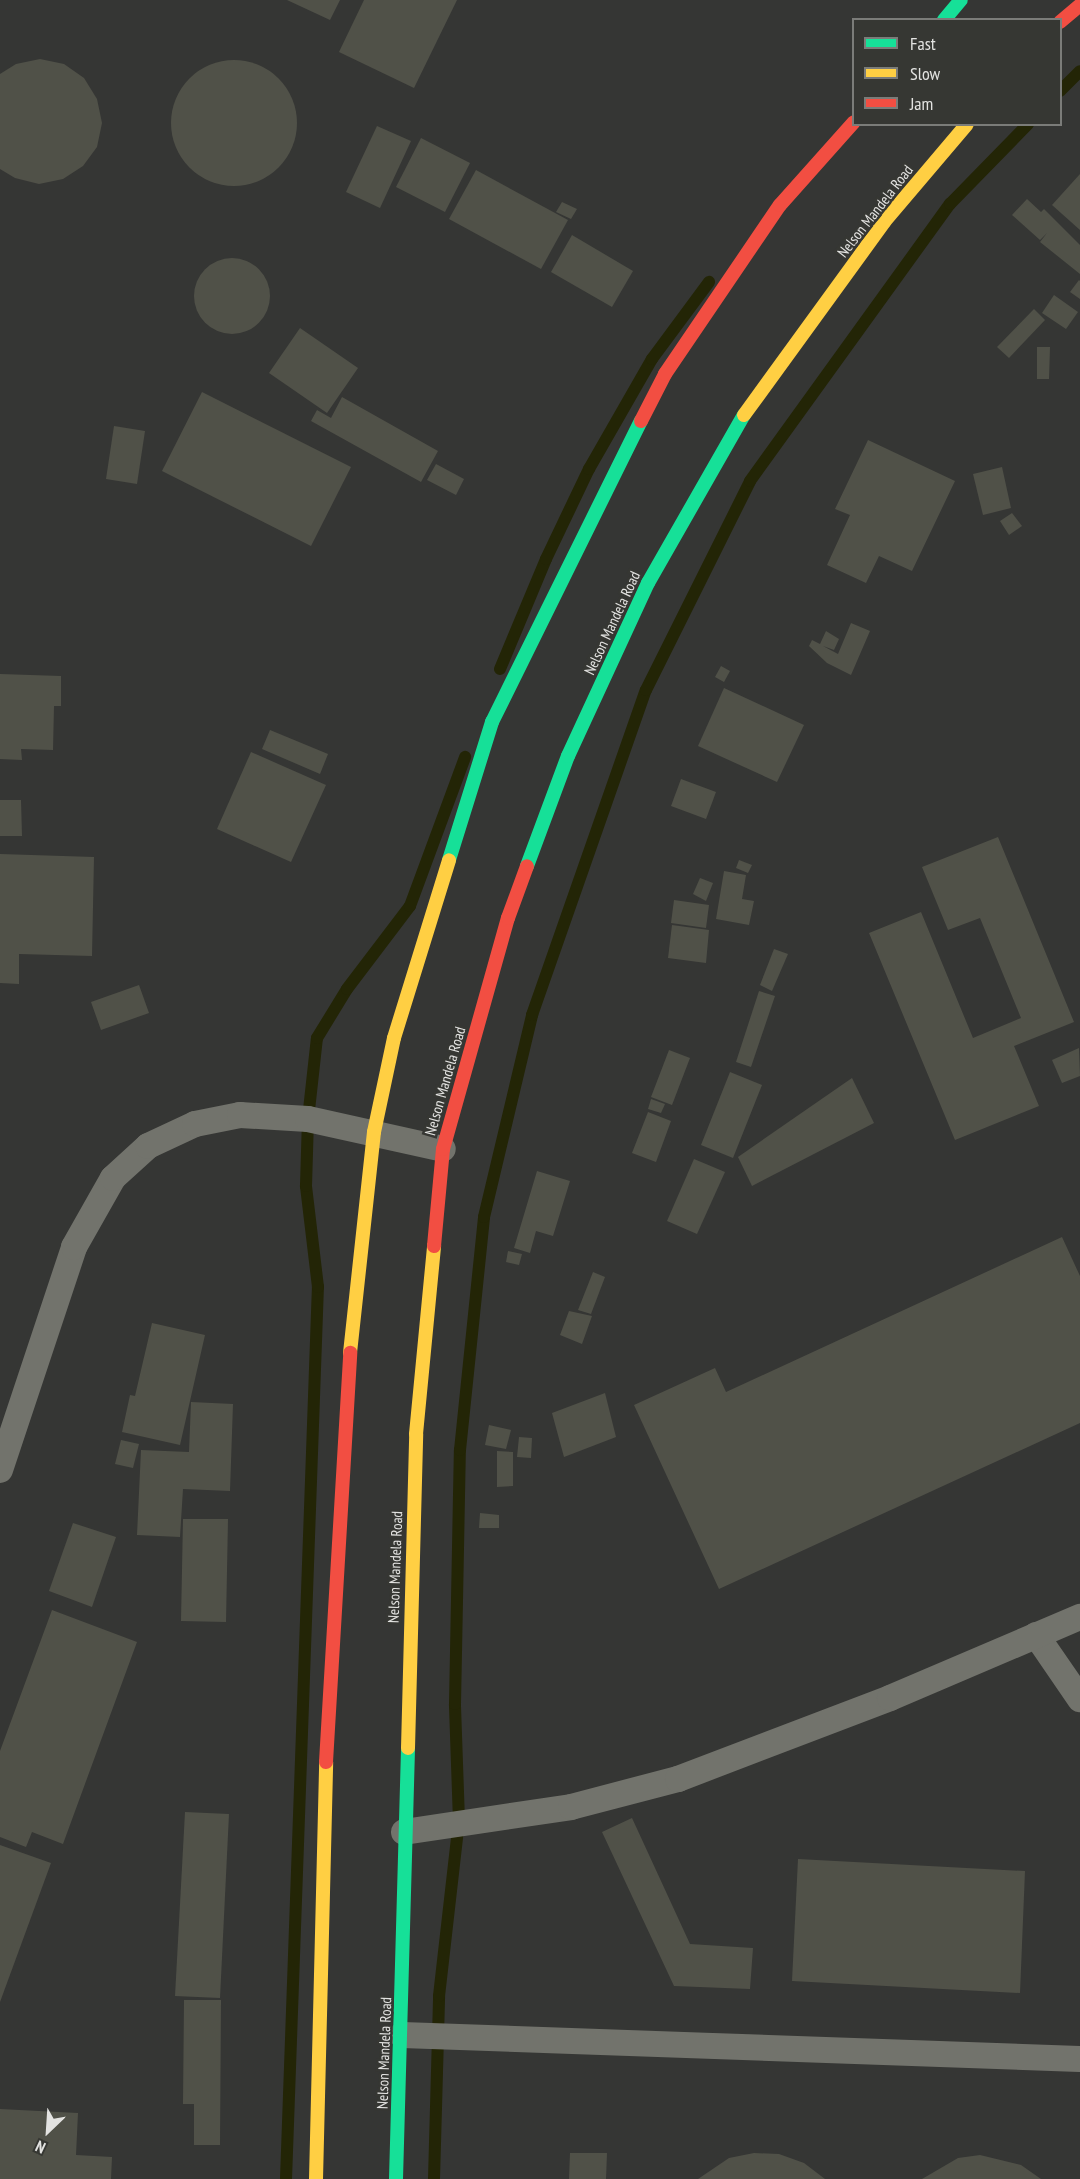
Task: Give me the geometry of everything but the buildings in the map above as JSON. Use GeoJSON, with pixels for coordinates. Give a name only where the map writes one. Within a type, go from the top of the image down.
{"type":"FeatureCollection","features":[{"type":"Feature","properties":{"kind":"main road"},"geometry":{"type":"LineString","coordinates":[[946,18],[962,0]]}},
{"type":"Feature","properties":{"kind":"main road"},"geometry":{"type":"LineString","coordinates":[[1062,20],[1080,5]]}},
{"type":"Feature","properties":{"kind":"main road"},"geometry":{"type":"LineString","coordinates":[[316,2179],[327,1739],[344,1404],[374,1132],[394,1038],[492,722],[582,533],[665,375],[780,205],[852,124]]}},
{"type":"Feature","properties":{"kind":"main road","name":"Nelson Mandela Road"},"geometry":{"type":"LineString","coordinates":[[396,2179],[402,2035],[404,1832],[416,1434],[443,1149],[508,918],[568,756],[648,583],[746,412],[884,222],[965,126]]}},
{"type":"Feature","properties":{"kind":"lane"},"geometry":{"type":"LineString","coordinates":[[0,1470],[74,1247],[113,1178],[148,1146],[195,1124],[240,1115],[308,1119],[443,1149]]}},
{"type":"Feature","properties":{"kind":"lane"},"geometry":{"type":"LineString","coordinates":[[404,1832],[571,1807],[678,1779],[890,1698],[1080,1617]]}},
{"type":"Feature","properties":{"kind":"lane"},"geometry":{"type":"LineString","coordinates":[[1036,1635],[1080,1699]]}},
{"type":"Feature","properties":{"kind":"lane"},"geometry":{"type":"LineString","coordinates":[[402,2035],[1080,2059]]}},
{"type":"Feature","properties":{"kind":"waterway"},"geometry":{"type":"LineString","coordinates":[[1062,89],[1080,71]]}},
{"type":"Feature","properties":{"kind":"waterway"},"geometry":{"type":"LineString","coordinates":[[434,2179],[439,1996],[459,1821],[455,1704],[460,1450],[484,1217],[532,1015],[646,690],[750,481],[950,204],[1026,126]]}},
{"type":"Feature","properties":{"kind":"waterway"},"geometry":{"type":"LineString","coordinates":[[500,669],[546,559],[589,469],[652,359],[709,282]]}},
{"type":"Feature","properties":{"kind":"waterway"},"geometry":{"type":"LineString","coordinates":[[286,2179],[318,1287],[306,1186],[308,1119],[317,1038],[347,989],[410,906],[465,757]]}},
{"type":"Feature","properties":{"kind":"traffic: fast"},"geometry":{"type":"LineString","coordinates":[[946,18],[961,0]]}},
{"type":"Feature","properties":{"kind":"traffic: fast"},"geometry":{"type":"LineString","coordinates":[[527,866],[568,756],[648,583],[744,415]]}},
{"type":"Feature","properties":{"kind":"traffic: fast"},"geometry":{"type":"LineString","coordinates":[[449,860],[492,722],[641,421]]}},
{"type":"Feature","properties":{"kind":"traffic: fast"},"geometry":{"type":"LineString","coordinates":[[396,2179],[408,1748]]}},
{"type":"Feature","properties":{"kind":"traffic: slow"},"geometry":{"type":"LineString","coordinates":[[744,415],[884,222],[965,126]]}},
{"type":"Feature","properties":{"kind":"traffic: slow"},"geometry":{"type":"LineString","coordinates":[[350,1353],[374,1132],[394,1038],[449,860]]}},
{"type":"Feature","properties":{"kind":"traffic: slow"},"geometry":{"type":"LineString","coordinates":[[408,1748],[416,1434],[434,1246]]}},
{"type":"Feature","properties":{"kind":"traffic: slow"},"geometry":{"type":"LineString","coordinates":[[316,2179],[326,1762]]}},
{"type":"Feature","properties":{"kind":"traffic: jam"},"geometry":{"type":"LineString","coordinates":[[1062,20],[1080,5]]}},
{"type":"Feature","properties":{"kind":"traffic: jam"},"geometry":{"type":"LineString","coordinates":[[641,421],[665,374],[780,205],[852,124]]}},
{"type":"Feature","properties":{"kind":"traffic: jam"},"geometry":{"type":"LineString","coordinates":[[434,1246],[443,1149],[508,918],[527,866]]}},
{"type":"Feature","properties":{"kind":"traffic: jam"},"geometry":{"type":"LineString","coordinates":[[326,1762],[350,1353]]}}]}
